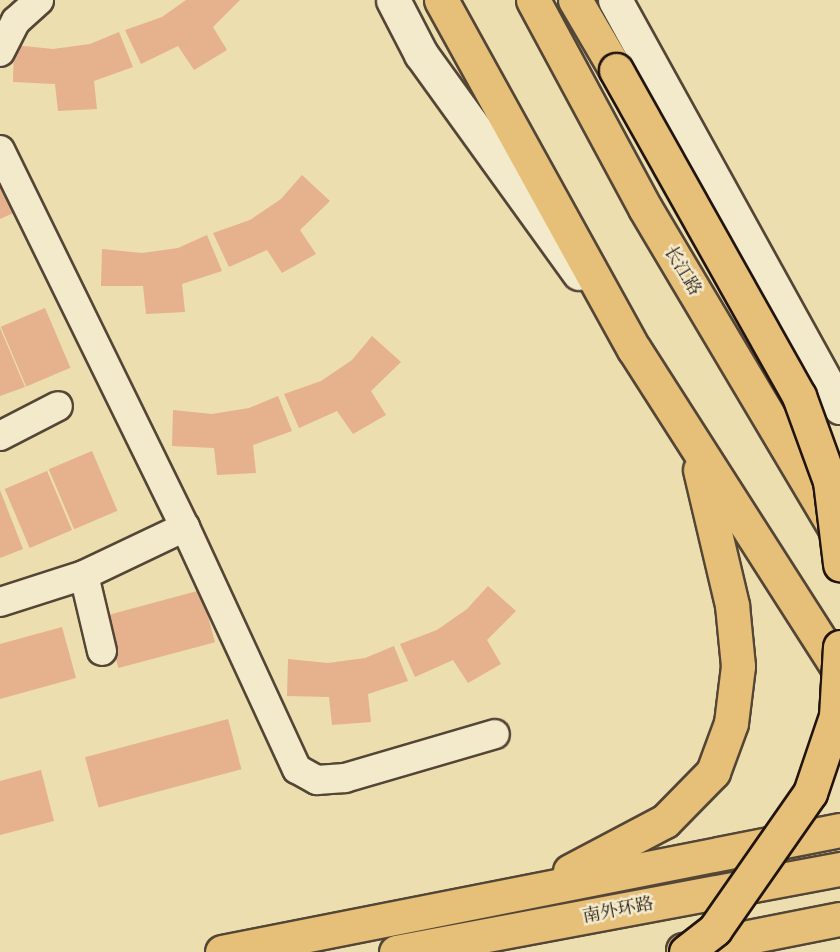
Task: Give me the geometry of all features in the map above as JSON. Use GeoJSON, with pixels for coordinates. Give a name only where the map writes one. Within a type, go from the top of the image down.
{"type":"FeatureCollection","features":[{"type":"Feature","properties":{"kind":"highway"},"geometry":{"type":"LineString","coordinates":[[441,0],[634,349],[694,448],[840,671]]}},
{"type":"Feature","properties":{"kind":"highway","name":"长江路"},"geometry":{"type":"LineString","coordinates":[[534,0],[645,208],[840,537]]}},
{"type":"Feature","properties":{"kind":"highway"},"geometry":{"type":"LineString","coordinates":[[575,0],[799,396],[830,481],[840,564]]}},
{"type":"Feature","properties":{"kind":"highway"},"geometry":{"type":"LineString","coordinates":[[719,335],[840,475]]}},
{"type":"Feature","properties":{"kind":"highway"},"geometry":{"type":"LineString","coordinates":[[538,887],[665,821],[713,772],[731,723],[738,666],[732,605],[694,448]]}},
{"type":"Feature","properties":{"kind":"highway"},"geometry":{"type":"LineString","coordinates":[[686,952],[715,929],[810,793],[836,716],[840,647]]}},
{"type":"Feature","properties":{"kind":"highway"},"geometry":{"type":"LineString","coordinates":[[222,952],[538,887],[840,830]]}},
{"type":"Feature","properties":{"kind":"highway","name":"南外环路"},"geometry":{"type":"LineString","coordinates":[[396,952],[840,869]]}},
{"type":"Feature","properties":{"kind":"highway"},"geometry":{"type":"LineString","coordinates":[[672,952],[840,919]]}},
{"type":"Feature","properties":{"kind":"main road"},"geometry":{"type":"LineString","coordinates":[[393,0],[422,54],[634,349]]}},
{"type":"Feature","properties":{"kind":"main road"},"geometry":{"type":"LineString","coordinates":[[615,0],[840,407]]}},
{"type":"Feature","properties":{"kind":"street"},"geometry":{"type":"LineString","coordinates":[[0,52],[16,21],[39,0]]}},
{"type":"Feature","properties":{"kind":"street"},"geometry":{"type":"LineString","coordinates":[[0,150],[185,527],[297,769],[317,780],[345,778],[495,734]]}},
{"type":"Feature","properties":{"kind":"street"},"geometry":{"type":"LineString","coordinates":[[0,436],[58,406]]}},
{"type":"Feature","properties":{"kind":"street"},"geometry":{"type":"LineString","coordinates":[[0,602],[84,575],[185,527]]}},
{"type":"Feature","properties":{"kind":"street"},"geometry":{"type":"LineString","coordinates":[[84,575],[102,651]]}},
{"type":"Feature","properties":{"kind":"building"},"geometry":{"type":"Polygon","coordinates":[[[186,0],[240,0],[213,27],[227,50],[194,70],[178,46],[141,64],[125,30],[162,17],[186,0]]]}},
{"type":"Feature","properties":{"kind":"building"},"geometry":{"type":"Polygon","coordinates":[[[119,32],[133,67],[94,81],[97,109],[58,111],[55,84],[13,82],[14,45],[53,49],[90,44],[119,32]]]}},
{"type":"Feature","properties":{"kind":"building"},"geometry":{"type":"Polygon","coordinates":[[[0,163],[20,210],[0,219],[0,163]]]}},
{"type":"Feature","properties":{"kind":"building"},"geometry":{"type":"Polygon","coordinates":[[[302,175],[330,201],[300,230],[316,254],[282,273],[267,250],[229,267],[213,233],[250,220],[281,199],[302,175]]]}},
{"type":"Feature","properties":{"kind":"building"},"geometry":{"type":"Polygon","coordinates":[[[207,235],[222,271],[182,284],[185,312],[146,314],[143,286],[101,286],[102,249],[142,253],[178,248],[207,235]]]}},
{"type":"Feature","properties":{"kind":"building"},"geometry":{"type":"Polygon","coordinates":[[[45,308],[70,368],[26,387],[1,327],[45,308]]]}},
{"type":"Feature","properties":{"kind":"building"},"geometry":{"type":"Polygon","coordinates":[[[0,328],[25,387],[0,396],[0,328]]]}},
{"type":"Feature","properties":{"kind":"building"},"geometry":{"type":"Polygon","coordinates":[[[372,336],[401,362],[371,391],[386,415],[353,434],[337,411],[299,428],[284,394],[321,381],[352,360],[372,336]]]}},
{"type":"Feature","properties":{"kind":"building"},"geometry":{"type":"Polygon","coordinates":[[[278,396],[292,431],[253,445],[256,473],[217,475],[214,448],[172,446],[173,410],[212,414],[249,408],[278,396]]]}},
{"type":"Feature","properties":{"kind":"building"},"geometry":{"type":"Polygon","coordinates":[[[92,451],[117,511],[74,529],[49,469],[92,451]]]}},
{"type":"Feature","properties":{"kind":"building"},"geometry":{"type":"Polygon","coordinates":[[[47,471],[72,530],[30,548],[5,489],[47,471]]]}},
{"type":"Feature","properties":{"kind":"building"},"geometry":{"type":"Polygon","coordinates":[[[0,490],[23,549],[0,558],[0,490]]]}},
{"type":"Feature","properties":{"kind":"building"},"geometry":{"type":"Polygon","coordinates":[[[488,586],[516,611],[487,640],[501,664],[468,683],[453,660],[415,677],[400,644],[437,630],[467,609],[488,586]]]}},
{"type":"Feature","properties":{"kind":"building"},"geometry":{"type":"Polygon","coordinates":[[[201,590],[215,642],[118,668],[104,616],[201,590]]]}},
{"type":"Feature","properties":{"kind":"building"},"geometry":{"type":"Polygon","coordinates":[[[62,627],[76,678],[0,699],[0,644],[62,627]]]}},
{"type":"Feature","properties":{"kind":"building"},"geometry":{"type":"Polygon","coordinates":[[[394,646],[408,681],[368,694],[371,722],[332,725],[329,697],[287,696],[288,659],[328,663],[365,658],[394,646]]]}},
{"type":"Feature","properties":{"kind":"building"},"geometry":{"type":"Polygon","coordinates":[[[228,719],[241,769],[99,808],[85,757],[228,719]]]}},
{"type":"Feature","properties":{"kind":"building"},"geometry":{"type":"Polygon","coordinates":[[[41,770],[54,821],[0,835],[0,781],[41,770]]]}}]}
